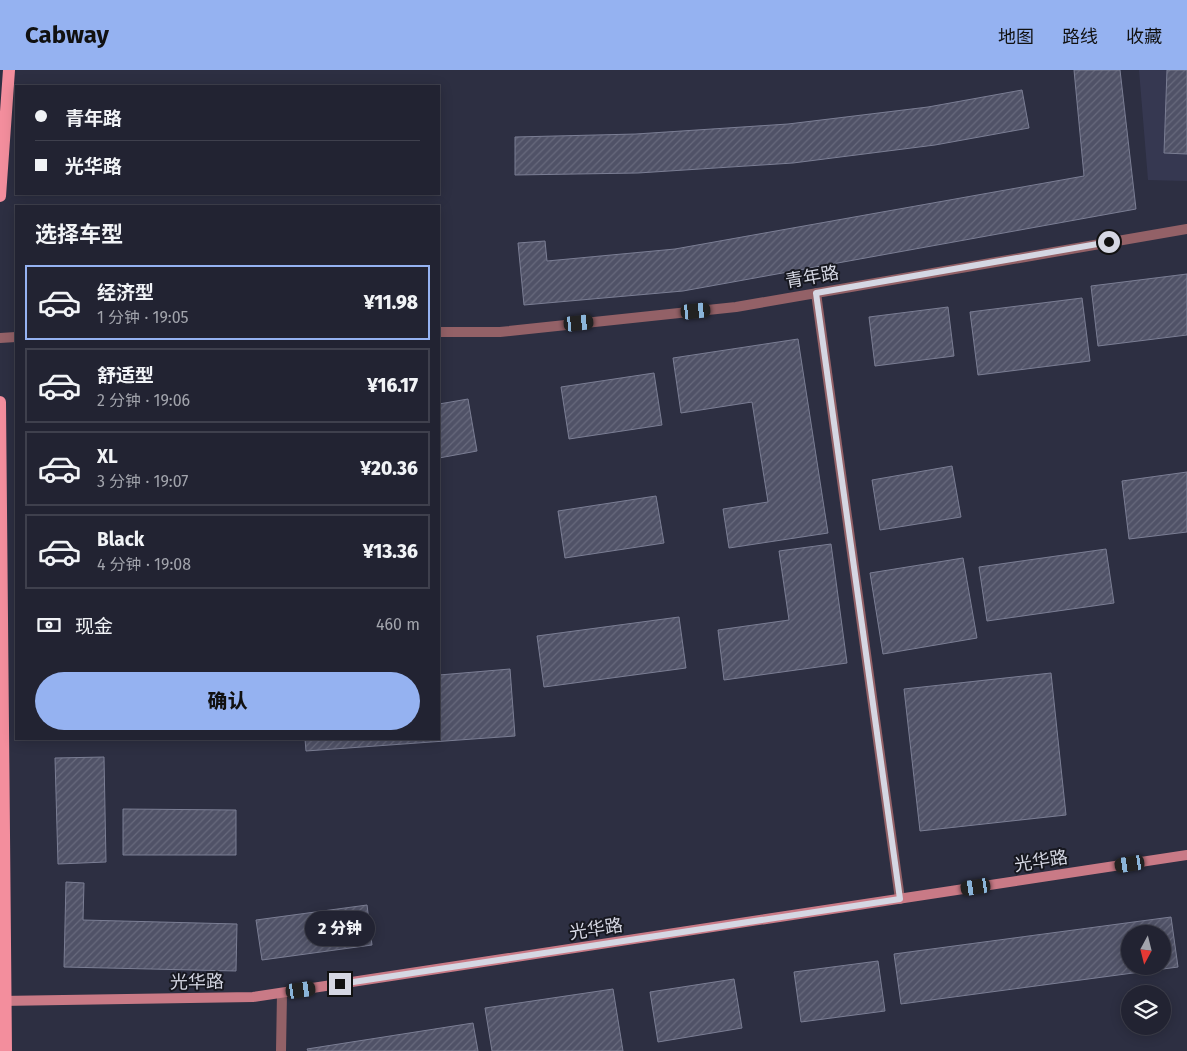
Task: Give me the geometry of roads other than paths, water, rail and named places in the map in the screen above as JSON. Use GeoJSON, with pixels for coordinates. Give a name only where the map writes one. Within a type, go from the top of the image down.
{"type":"FeatureCollection","features":[{"type":"Feature","properties":{"kind":"main road"},"geometry":{"type":"LineString","coordinates":[[0,196],[10,70]]}},
{"type":"Feature","properties":{"kind":"main road"},"geometry":{"type":"LineString","coordinates":[[0,402],[3,1001],[6,1051]]}},
{"type":"Feature","properties":{"kind":"main road","name":"光华路"},"geometry":{"type":"LineString","coordinates":[[3,1001],[253,998],[1187,855]]}},
{"type":"Feature","properties":{"kind":"street","name":"青年路"},"geometry":{"type":"LineString","coordinates":[[440,332],[500,332],[736,307],[1187,229]]}},
{"type":"Feature","properties":{"kind":"street"},"geometry":{"type":"LineString","coordinates":[[816,293],[900,899]]}},
{"type":"Feature","properties":{"kind":"street"},"geometry":{"type":"LineString","coordinates":[[0,338],[15,337]]}},
{"type":"Feature","properties":{"kind":"street"},"geometry":{"type":"LineString","coordinates":[[281,1051],[282,993]]}}]}
